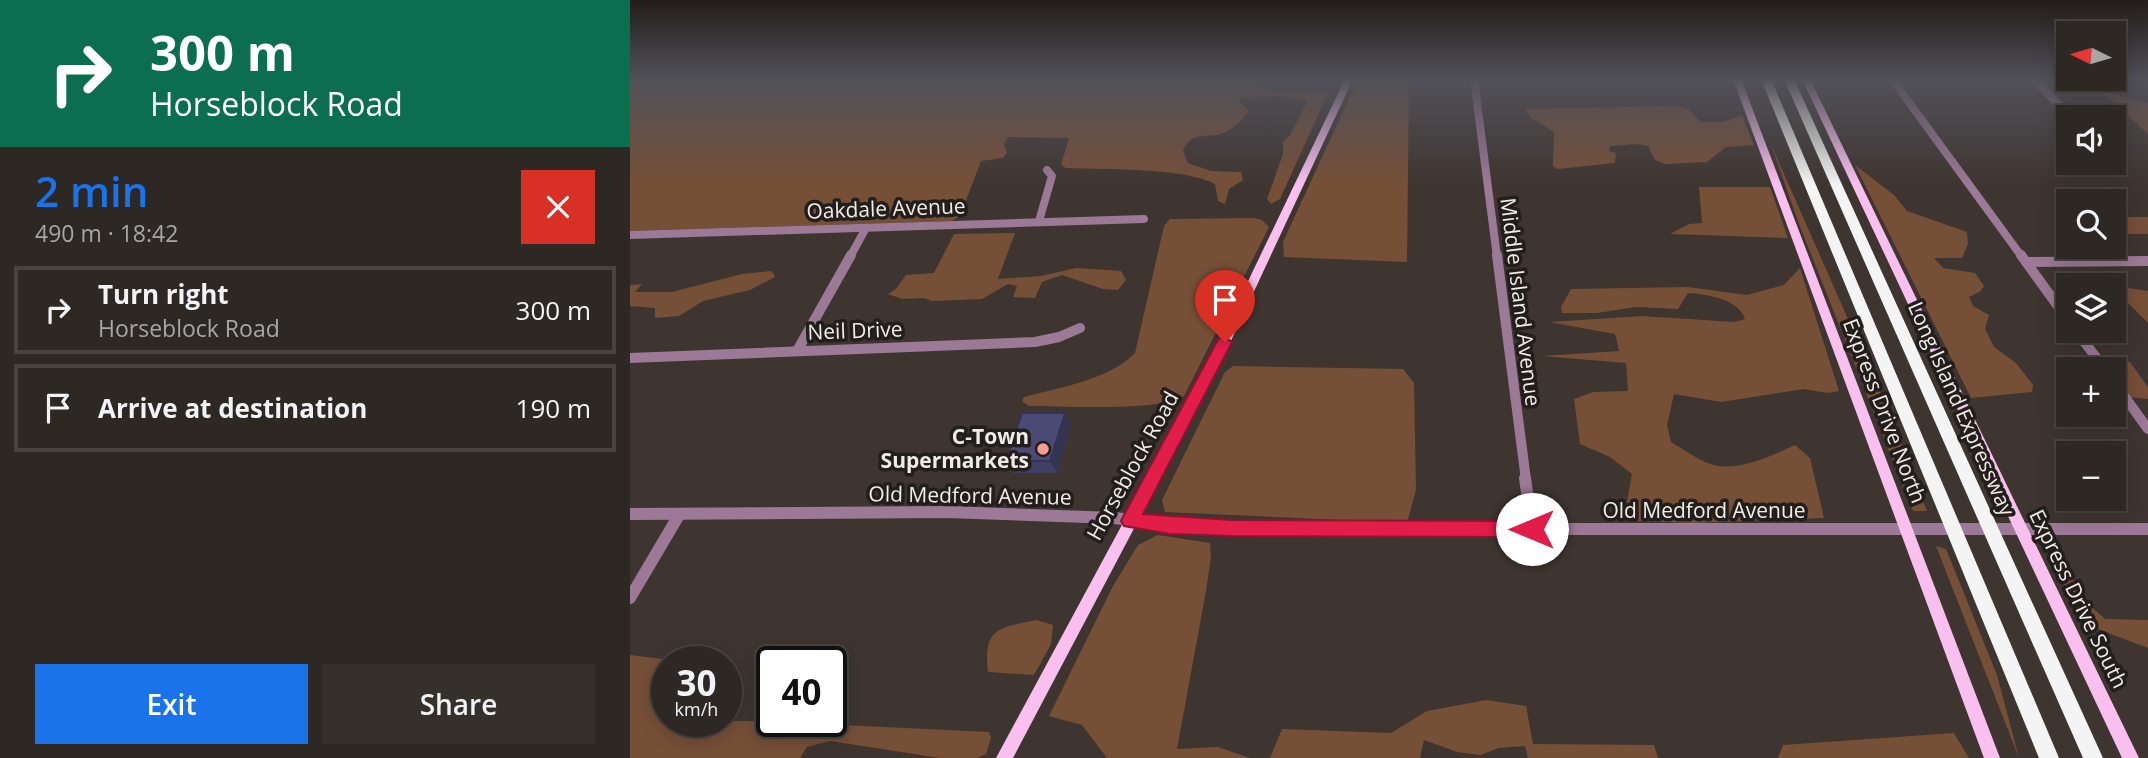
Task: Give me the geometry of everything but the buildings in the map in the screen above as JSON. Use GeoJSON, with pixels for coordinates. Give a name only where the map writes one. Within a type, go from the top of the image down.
{"type":"FeatureCollection","features":[{"type":"Feature","properties":{"kind":"highway"},"geometry":{"type":"LineString","coordinates":[[1782,114],[2047,758]]}},
{"type":"Feature","properties":{"kind":"highway","name":"Long Island Expressway"},"geometry":{"type":"LineString","coordinates":[[1804,114],[2093,758]]}},
{"type":"Feature","properties":{"kind":"main road","name":"Horseblock Road"},"geometry":{"type":"LineString","coordinates":[[1004,758],[1220,352],[1332,114]]}},
{"type":"Feature","properties":{"kind":"main road","name":"Express Drive North"},"geometry":{"type":"LineString","coordinates":[[1750,114],[1992,758]]}},
{"type":"Feature","properties":{"kind":"main road","name":"Express Drive South"},"geometry":{"type":"LineString","coordinates":[[1823,114],[2131,758]]}},
{"type":"Feature","properties":{"kind":"street","name":"Middle Island Avenue"},"geometry":{"type":"LineString","coordinates":[[1479,114],[1532,529]]}},
{"type":"Feature","properties":{"kind":"street"},"geometry":{"type":"LineString","coordinates":[[1918,114],[2056,304]]}},
{"type":"Feature","properties":{"kind":"street"},"geometry":{"type":"LineString","coordinates":[[1039,221],[1052,176],[1047,170]]}},
{"type":"Feature","properties":{"kind":"street","name":"Oakdale Avenue"},"geometry":{"type":"LineString","coordinates":[[630,235],[1144,219]]}},
{"type":"Feature","properties":{"kind":"street"},"geometry":{"type":"LineString","coordinates":[[797,351],[866,228]]}},
{"type":"Feature","properties":{"kind":"street"},"geometry":{"type":"LineString","coordinates":[[2025,262],[2148,261]]}},
{"type":"Feature","properties":{"kind":"street","name":"Neil Drive"},"geometry":{"type":"LineString","coordinates":[[630,358],[1035,342],[1059,337],[1080,328]]}},
{"type":"Feature","properties":{"kind":"street"},"geometry":{"type":"LineString","coordinates":[[2085,343],[2096,357]]}},
{"type":"Feature","properties":{"kind":"street"},"geometry":{"type":"LineString","coordinates":[[2126,399],[2148,429]]}},
{"type":"Feature","properties":{"kind":"street","name":"Old Medford Avenue"},"geometry":{"type":"LineString","coordinates":[[630,514],[947,512],[1197,527],[2148,529]]}},
{"type":"Feature","properties":{"kind":"street"},"geometry":{"type":"LineString","coordinates":[[630,598],[679,514]]}},
{"type":"Feature","properties":{"kind":"shaded area"},"geometry":{"type":"Polygon","coordinates":[[[630,114],[1246,114],[1227,132],[1193,138],[1183,150],[1188,163],[1211,171],[1241,172],[1243,180],[1229,189],[1225,204],[1218,201],[1215,184],[1184,175],[1121,169],[1066,168],[1061,165],[1069,138],[1008,137],[1004,144],[1007,153],[1003,158],[981,161],[960,216],[952,221],[630,231],[630,114]]]}},
{"type":"Feature","properties":{"kind":"shaded area"},"geometry":{"type":"Polygon","coordinates":[[[1301,114],[1318,114],[1280,199],[1271,204],[1267,199],[1283,154],[1283,142],[1290,135],[1301,114]]]}},
{"type":"Feature","properties":{"kind":"shaded area"},"geometry":{"type":"Polygon","coordinates":[[[1342,114],[1409,114],[1407,262],[1284,257],[1283,242],[1342,114]]]}},
{"type":"Feature","properties":{"kind":"shaded area"},"geometry":{"type":"Polygon","coordinates":[[[1529,114],[1693,114],[1701,122],[1723,122],[1742,115],[1754,145],[1726,147],[1707,162],[1665,164],[1655,160],[1648,146],[1610,146],[1609,151],[1616,153],[1615,163],[1558,169],[1553,166],[1554,132],[1529,114]]]}},
{"type":"Feature","properties":{"kind":"shaded area"},"geometry":{"type":"Polygon","coordinates":[[[2127,114],[2148,114],[2148,134],[2127,114]]]}},
{"type":"Feature","properties":{"kind":"shaded area"},"geometry":{"type":"Polygon","coordinates":[[[1770,142],[1881,394],[1927,511],[1913,511],[1799,224],[1770,142]]]}},
{"type":"Feature","properties":{"kind":"shaded area"},"geometry":{"type":"Polygon","coordinates":[[[1855,165],[1894,195],[1907,211],[1967,232],[1968,244],[1962,258],[1934,258],[1943,268],[1975,273],[1984,286],[1981,291],[1969,297],[1973,306],[1989,315],[1985,329],[1994,347],[2016,363],[2033,385],[2032,392],[1971,398],[1855,165]]]}},
{"type":"Feature","properties":{"kind":"shaded area"},"geometry":{"type":"Polygon","coordinates":[[[1699,187],[1770,187],[1788,238],[1670,234],[1689,224],[1702,223],[1699,187]]]}},
{"type":"Feature","properties":{"kind":"shaded area"},"geometry":{"type":"Polygon","coordinates":[[[2126,217],[2148,217],[2148,234],[2126,234],[2126,217]]]}},
{"type":"Feature","properties":{"kind":"shaded area"},"geometry":{"type":"Polygon","coordinates":[[[1170,219],[1262,220],[1269,227],[1184,396],[1155,404],[1110,407],[1029,406],[1022,401],[1024,397],[1098,376],[1125,362],[1135,353],[1164,226],[1170,219]]]}},
{"type":"Feature","properties":{"kind":"shaded area"},"geometry":{"type":"Polygon","coordinates":[[[1015,233],[998,279],[1041,276],[1076,268],[1121,271],[1126,280],[1118,290],[1103,289],[1062,275],[1042,282],[1035,298],[1013,297],[1017,286],[1008,284],[982,299],[932,301],[924,298],[902,299],[888,294],[896,289],[906,275],[934,273],[954,234],[1015,233]]]}},
{"type":"Feature","properties":{"kind":"shaded area"},"geometry":{"type":"Polygon","coordinates":[[[1800,268],[1839,391],[1827,393],[1804,389],[1721,402],[1674,394],[1667,425],[1671,442],[1705,462],[1720,466],[1754,462],[1795,445],[1810,458],[1824,518],[1693,523],[1615,520],[1626,508],[1632,474],[1610,457],[1580,444],[1574,399],[1593,392],[1628,391],[1626,363],[1542,356],[1619,351],[1615,334],[1549,322],[1642,316],[1735,322],[1745,319],[1742,312],[1729,302],[1712,296],[1688,293],[1678,309],[1636,307],[1597,313],[1562,313],[1561,307],[1571,289],[1688,287],[1747,295],[1784,285],[1800,268]]]}},
{"type":"Feature","properties":{"kind":"shaded area"},"geometry":{"type":"Polygon","coordinates":[[[772,271],[775,277],[750,290],[703,301],[679,316],[655,318],[655,308],[630,306],[630,285],[642,284],[635,292],[672,292],[742,274],[772,271]]]}},
{"type":"Feature","properties":{"kind":"shaded area"},"geometry":{"type":"Polygon","coordinates":[[[2126,288],[2148,291],[2148,323],[2126,301],[2126,288]]]}},
{"type":"Feature","properties":{"kind":"shaded area"},"geometry":{"type":"Polygon","coordinates":[[[2126,362],[2130,362],[2148,387],[2148,399],[2128,397],[2126,362]]]}},
{"type":"Feature","properties":{"kind":"shaded area"},"geometry":{"type":"Polygon","coordinates":[[[1233,366],[1403,369],[1414,383],[1416,490],[1407,523],[1165,512],[1162,500],[1225,372],[1233,366]]]}},
{"type":"Feature","properties":{"kind":"shaded area"},"geometry":{"type":"Polygon","coordinates":[[[1158,535],[1210,543],[1211,557],[1206,591],[1177,749],[1218,747],[1250,758],[1107,758],[1082,725],[1049,716],[1113,586],[1138,545],[1158,535]]]}},
{"type":"Feature","properties":{"kind":"shaded area"},"geometry":{"type":"Polygon","coordinates":[[[1936,546],[1946,549],[1997,675],[2019,758],[1936,546]]]}},
{"type":"Feature","properties":{"kind":"shaded area"},"geometry":{"type":"Polygon","coordinates":[[[2048,553],[2059,555],[2090,606],[2105,619],[2148,620],[2148,648],[2085,624],[2048,553]]]}},
{"type":"Feature","properties":{"kind":"shaded area"},"geometry":{"type":"Polygon","coordinates":[[[1036,620],[1053,625],[1051,644],[1034,675],[988,672],[988,646],[996,632],[1012,625],[1036,620]]]}},
{"type":"Feature","properties":{"kind":"shaded area"},"geometry":{"type":"Polygon","coordinates":[[[630,655],[651,658],[651,737],[742,737],[742,721],[754,721],[756,737],[847,737],[847,725],[989,732],[991,738],[986,754],[977,758],[940,758],[830,741],[807,747],[800,758],[630,758],[630,655]]]}},
{"type":"Feature","properties":{"kind":"shaded area"},"geometry":{"type":"Polygon","coordinates":[[[1486,700],[1526,706],[1533,744],[1654,745],[1658,758],[1528,758],[1525,746],[1499,748],[1480,755],[1457,752],[1424,740],[1420,758],[1270,758],[1282,729],[1391,733],[1427,711],[1486,700]]]}},
{"type":"Feature","properties":{"kind":"shaded area"},"geometry":{"type":"Polygon","coordinates":[[[1954,733],[1969,758],[1778,758],[1783,745],[1954,733]]]}},
{"type":"Feature","properties":{"kind":"place","name":"C‑Town Supermarkets"},"geometry":{"type":"Point","coordinates":[1043,449]}},
{"type":"Feature","properties":{"kind":"route"},"geometry":{"type":"LineString","coordinates":[[1225,342],[1130,521],[1170,526],[1231,528],[1532,529]]}}]}
